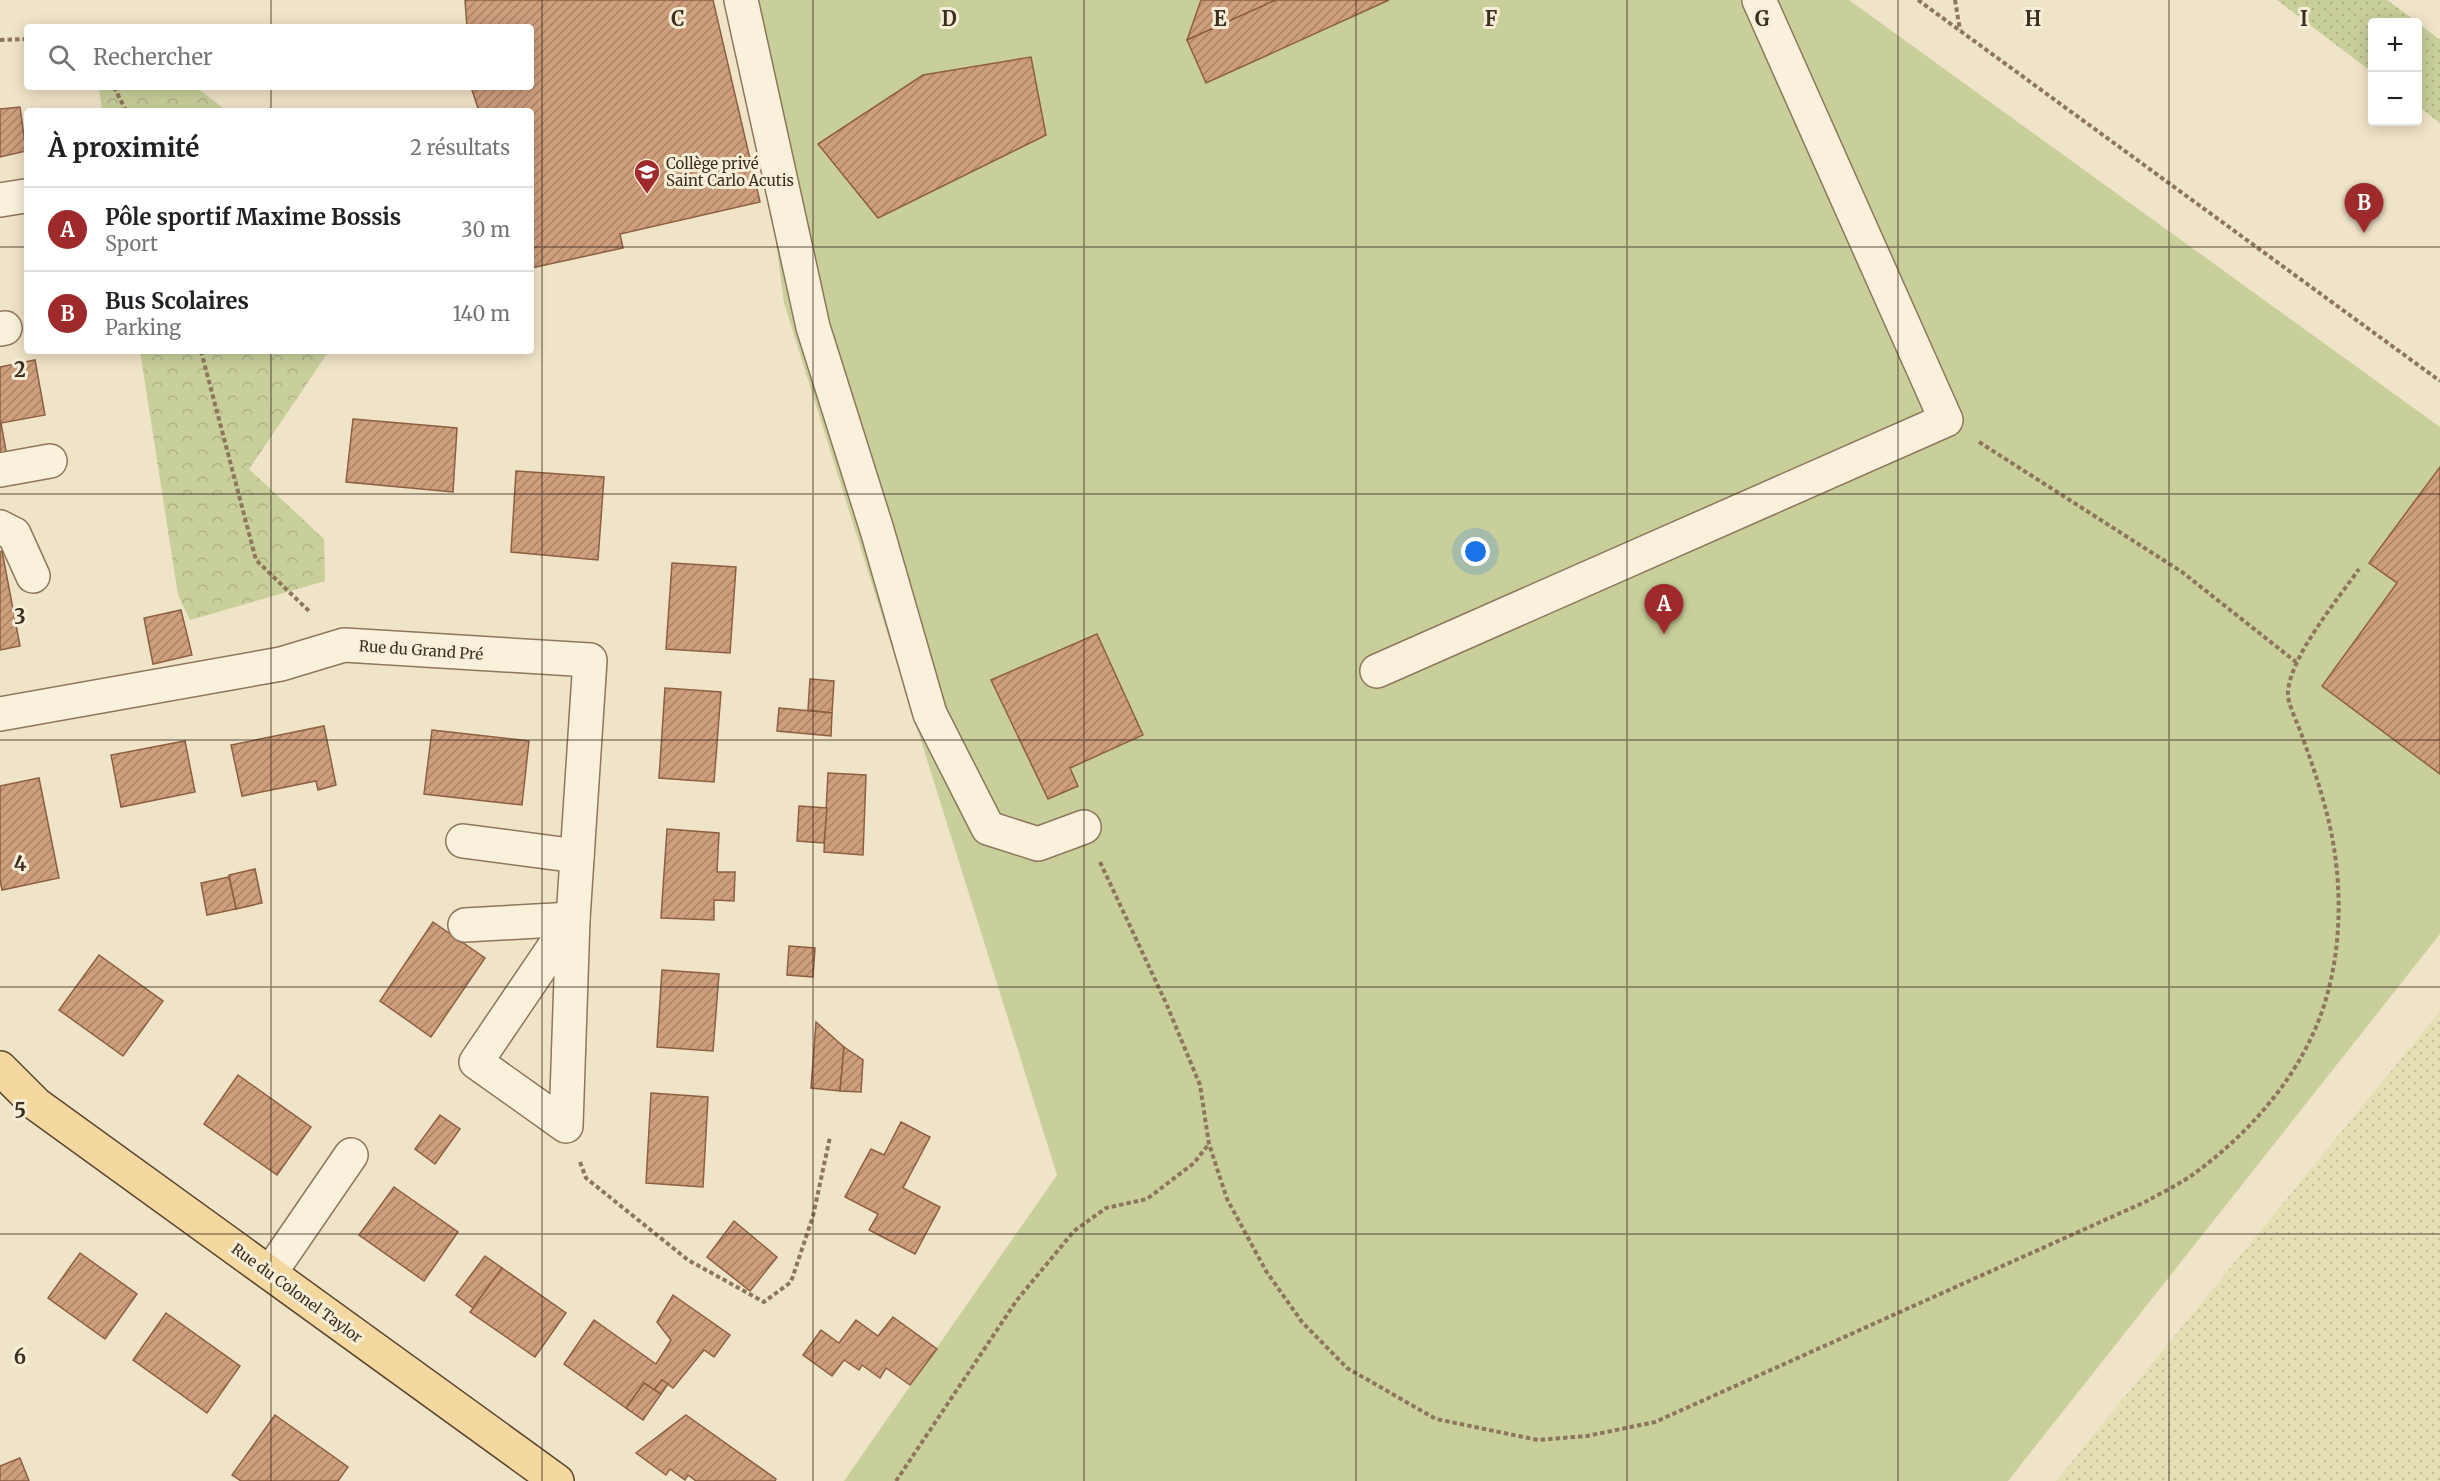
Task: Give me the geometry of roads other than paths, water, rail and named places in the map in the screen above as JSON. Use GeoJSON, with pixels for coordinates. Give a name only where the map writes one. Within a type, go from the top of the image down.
{"type":"FeatureCollection","features":[{"type":"Feature","properties":{"kind":"main road","name":"Rue du Colonel Taylor"},"geometry":{"type":"LineString","coordinates":[[0,1068],[36,1104],[270,1273],[543,1477]]}},
{"type":"Feature","properties":{"kind":"main road","name":"Rue du Colonel Taylor"},"geometry":{"type":"LineString","coordinates":[[0,1093],[36,1104]]}},
{"type":"Feature","properties":{"kind":"street"},"geometry":{"type":"LineString","coordinates":[[741,0],[813,327],[878,530],[930,714],[988,828],[1038,844],[1084,827]]}},
{"type":"Feature","properties":{"kind":"street"},"geometry":{"type":"LineString","coordinates":[[1377,670],[1946,420],[1759,0]]}},
{"type":"Feature","properties":{"kind":"street"},"geometry":{"type":"LineString","coordinates":[[0,470],[50,461]]}},
{"type":"Feature","properties":{"kind":"street"},"geometry":{"type":"LineString","coordinates":[[0,527],[14,534],[33,576]]}},
{"type":"Feature","properties":{"kind":"street","name":"Rue du Grand Pré"},"geometry":{"type":"LineString","coordinates":[[0,714],[281,664],[344,645],[590,660],[573,919],[566,1126],[476,1062],[573,919]]}},
{"type":"Feature","properties":{"kind":"street"},"geometry":{"type":"LineString","coordinates":[[463,841],[577,856]]}},
{"type":"Feature","properties":{"kind":"street"},"geometry":{"type":"LineString","coordinates":[[465,925],[573,919]]}},
{"type":"Feature","properties":{"kind":"street"},"geometry":{"type":"LineString","coordinates":[[270,1273],[351,1155]]}},
{"type":"Feature","properties":{"kind":"place","name":"Collège privé Saint Carlo Acutis"},"geometry":{"type":"Point","coordinates":[647,195]}},
{"type":"Feature","properties":{"kind":"place","name":"Bus Scolaires"},"geometry":{"type":"Point","coordinates":[2364,233]}},
{"type":"Feature","properties":{"kind":"place","name":"Pôle sportif Maxime Bossis"},"geometry":{"type":"Point","coordinates":[1664,634]}}]}
